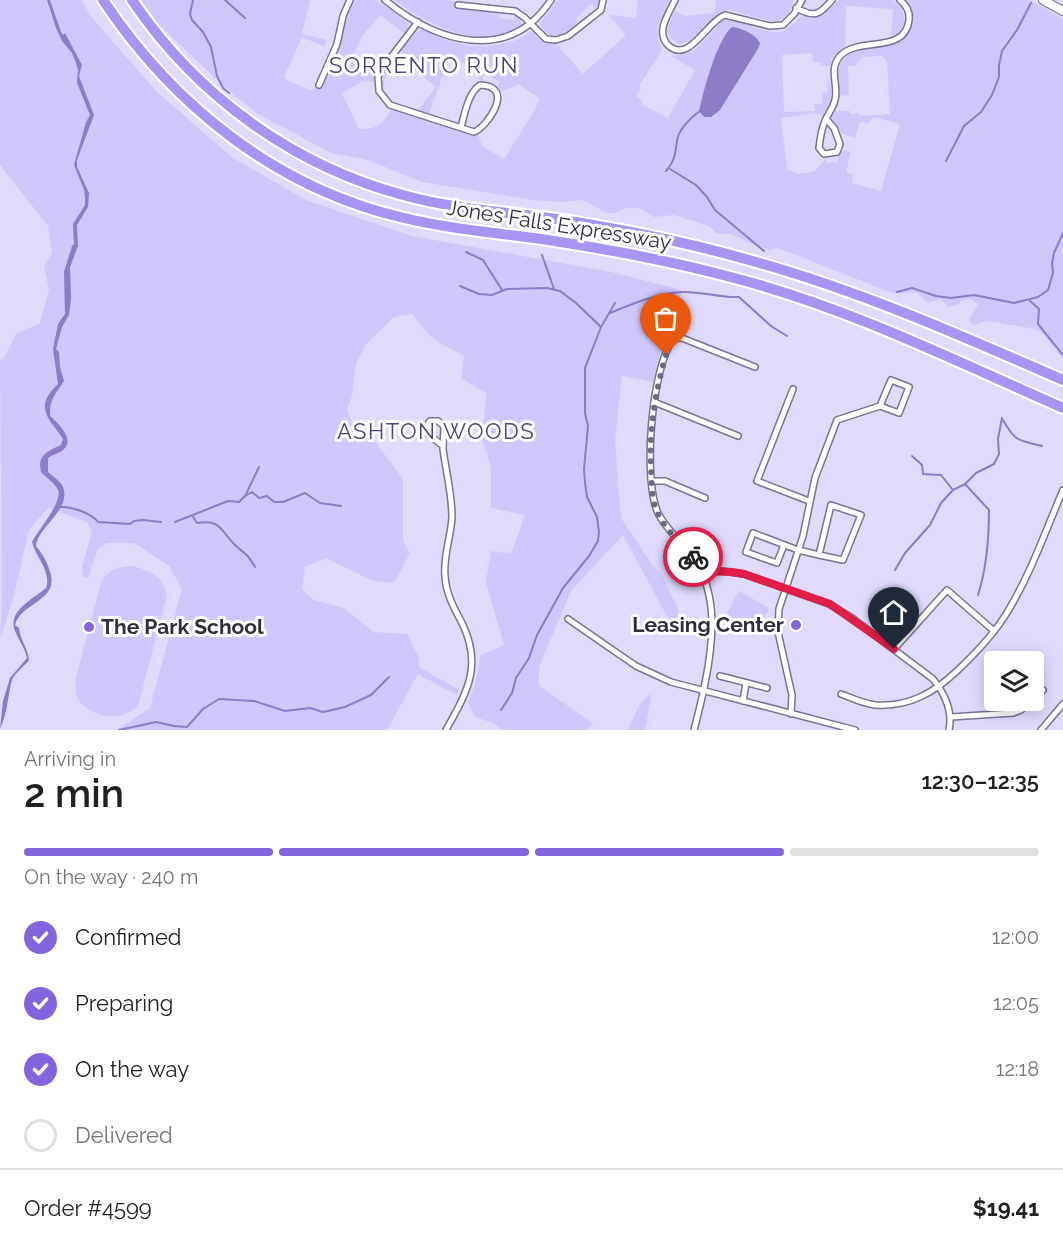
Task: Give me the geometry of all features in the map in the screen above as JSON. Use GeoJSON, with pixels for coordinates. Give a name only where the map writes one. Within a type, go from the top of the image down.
{"type":"FeatureCollection","features":[{"type":"Feature","properties":{"kind":"highway","name":"Jones Falls Expressway"},"geometry":{"type":"LineString","coordinates":[[103,0],[140,51],[189,104],[232,139],[259,157],[323,192],[362,206],[433,224],[636,254],[740,279],[844,313],[1063,408]]}},
{"type":"Feature","properties":{"kind":"highway","name":"Jones Falls Expressway"},"geometry":{"type":"LineString","coordinates":[[132,0],[168,49],[224,103],[272,138],[302,156],[333,170],[381,189],[439,203],[596,226],[680,242],[749,260],[819,281],[899,310],[1063,380]]}},
{"type":"Feature","properties":{"kind":"main road"},"geometry":{"type":"LineString","coordinates":[[1043,0],[1063,11]]}},
{"type":"Feature","properties":{"kind":"street"},"geometry":{"type":"LineString","coordinates":[[319,85],[337,44],[350,0]]}},
{"type":"Feature","properties":{"kind":"street"},"geometry":{"type":"LineString","coordinates":[[385,0],[418,22],[447,35],[481,41],[516,34],[531,24],[551,0]]}},
{"type":"Feature","properties":{"kind":"street"},"geometry":{"type":"LineString","coordinates":[[458,5],[515,10],[546,39],[562,39],[601,10],[603,0]]}},
{"type":"Feature","properties":{"kind":"street"},"geometry":{"type":"LineString","coordinates":[[675,0],[662,32],[669,46],[681,50],[692,46],[719,17],[732,15],[776,27],[788,21],[802,0]]}},
{"type":"Feature","properties":{"kind":"street"},"geometry":{"type":"LineString","coordinates":[[796,8],[797,0]]}},
{"type":"Feature","properties":{"kind":"street"},"geometry":{"type":"LineString","coordinates":[[796,8],[811,15],[819,14],[832,0]]}},
{"type":"Feature","properties":{"kind":"street"},"geometry":{"type":"LineString","coordinates":[[826,119],[834,128],[840,144],[837,152],[824,154],[819,148],[821,132],[826,119],[835,100],[833,73],[837,60],[842,54],[857,46],[889,42],[903,35],[909,22],[909,15],[904,3],[900,0]]}},
{"type":"Feature","properties":{"kind":"street"},"geometry":{"type":"LineString","coordinates":[[418,22],[382,69],[378,77],[379,91],[390,105],[461,128],[474,132],[481,128],[498,102],[497,92],[493,87],[480,85],[475,88],[461,128]]}},
{"type":"Feature","properties":{"kind":"street"},"geometry":{"type":"LineString","coordinates":[[694,730],[704,691],[709,656],[710,598],[702,571],[658,514],[655,504],[651,481],[650,434],[654,402],[666,355],[674,338],[682,338],[755,367]]}},
{"type":"Feature","properties":{"kind":"street"},"geometry":{"type":"LineString","coordinates":[[791,714],[792,695],[778,632],[779,609],[803,536],[809,501],[820,462],[837,420],[880,406],[899,413],[909,387],[891,380],[880,406]]}},
{"type":"Feature","properties":{"kind":"street"},"geometry":{"type":"LineString","coordinates":[[793,389],[757,481],[809,501]]}},
{"type":"Feature","properties":{"kind":"street"},"geometry":{"type":"LineString","coordinates":[[654,402],[738,436]]}},
{"type":"Feature","properties":{"kind":"street"},"geometry":{"type":"LineString","coordinates":[[443,446],[426,431],[430,421],[438,421],[444,426],[443,446],[452,518],[446,553],[445,579],[451,603],[467,634],[472,666],[463,699],[446,730]]}},
{"type":"Feature","properties":{"kind":"street"},"geometry":{"type":"LineString","coordinates":[[651,481],[665,481],[705,498]]}},
{"type":"Feature","properties":{"kind":"street"},"geometry":{"type":"LineString","coordinates":[[841,694],[875,705],[884,705],[922,697],[939,688],[971,658],[994,631],[1015,599],[1063,490]]}},
{"type":"Feature","properties":{"kind":"street"},"geometry":{"type":"LineString","coordinates":[[784,545],[777,563],[746,552],[753,533],[798,550],[819,555],[843,560],[861,515],[831,505],[819,555]]}},
{"type":"Feature","properties":{"kind":"street"},"geometry":{"type":"LineString","coordinates":[[1056,505],[1063,508]]}},
{"type":"Feature","properties":{"kind":"street"},"geometry":{"type":"LineString","coordinates":[[702,571],[744,574],[830,604],[921,669],[939,688],[951,717],[949,730]]}},
{"type":"Feature","properties":{"kind":"street"},"geometry":{"type":"LineString","coordinates":[[894,649],[946,590],[994,631]]}},
{"type":"Feature","properties":{"kind":"street"},"geometry":{"type":"LineString","coordinates":[[568,619],[636,666],[671,682],[855,730]]}},
{"type":"Feature","properties":{"kind":"street"},"geometry":{"type":"LineString","coordinates":[[720,676],[767,688]]}},
{"type":"Feature","properties":{"kind":"street"},"geometry":{"type":"LineString","coordinates":[[743,701],[746,683]]}},
{"type":"Feature","properties":{"kind":"street"},"geometry":{"type":"LineString","coordinates":[[1041,730],[1063,704]]}},
{"type":"Feature","properties":{"kind":"street"},"geometry":{"type":"LineString","coordinates":[[951,717],[1018,711]]}},
{"type":"Feature","properties":{"kind":"shaded area"},"geometry":{"type":"Polygon","coordinates":[[[0,0],[81,0],[93,19],[156,91],[233,158],[306,200],[412,236],[611,272],[682,290],[679,300],[681,301],[673,323],[679,326],[663,344],[654,382],[622,376],[615,441],[621,518],[653,566],[661,573],[678,609],[679,631],[675,631],[623,535],[571,591],[539,667],[539,686],[593,723],[587,730],[503,730],[493,723],[475,717],[468,702],[475,684],[481,655],[504,645],[486,582],[491,551],[511,554],[525,515],[491,508],[491,467],[481,437],[487,394],[461,378],[464,356],[435,339],[412,314],[394,317],[366,344],[356,364],[352,396],[347,409],[356,434],[376,443],[403,479],[403,541],[410,553],[394,583],[373,581],[326,558],[305,567],[302,589],[314,600],[344,608],[373,632],[407,634],[419,658],[419,667],[459,690],[457,695],[418,674],[387,730],[117,730],[150,708],[182,589],[169,566],[134,543],[107,543],[98,549],[88,577],[83,577],[82,567],[92,532],[87,522],[48,508],[29,530],[13,599],[0,639],[2,604],[0,360],[4,358],[16,334],[40,323],[49,290],[44,267],[52,252],[48,226],[0,165],[0,0]]]}},
{"type":"Feature","properties":{"kind":"shaded area"},"geometry":{"type":"Polygon","coordinates":[[[47,0],[50,0],[61,32],[63,35],[65,33],[82,65],[79,76],[94,115],[77,160],[77,167],[89,193],[88,207],[77,225],[78,246],[70,267],[69,315],[62,327],[56,349],[59,352],[64,381],[54,397],[50,410],[50,416],[64,430],[67,440],[63,450],[48,458],[48,472],[62,485],[63,501],[60,509],[38,539],[36,546],[48,567],[51,584],[49,591],[24,612],[15,625],[19,628],[29,660],[12,680],[0,729],[3,701],[10,678],[27,658],[15,631],[14,624],[15,617],[23,606],[46,588],[47,582],[45,570],[32,542],[54,509],[59,495],[57,487],[41,472],[40,466],[45,454],[61,445],[63,439],[49,419],[45,406],[50,392],[58,384],[53,349],[58,324],[65,314],[64,272],[74,244],[73,224],[85,205],[84,190],[74,165],[90,115],[77,83],[76,63],[56,28],[47,0]]]}},
{"type":"Feature","properties":{"kind":"shaded area"},"geometry":{"type":"Polygon","coordinates":[[[142,0],[310,0],[302,34],[327,40],[325,47],[302,37],[284,77],[312,91],[316,85],[322,87],[339,49],[350,6],[356,0],[376,0],[406,21],[409,27],[405,34],[380,15],[362,36],[354,54],[376,71],[374,82],[363,81],[342,93],[359,129],[379,125],[386,119],[391,109],[470,134],[478,134],[482,146],[504,159],[540,99],[518,84],[501,92],[497,86],[500,82],[487,75],[483,76],[483,81],[480,81],[476,67],[449,58],[429,114],[418,110],[436,87],[401,59],[385,78],[383,91],[386,71],[403,53],[401,51],[417,31],[425,31],[452,42],[487,46],[510,42],[531,31],[544,43],[556,44],[583,74],[626,35],[608,15],[636,18],[638,0],[669,0],[657,27],[658,41],[662,50],[639,86],[641,88],[636,96],[643,101],[641,104],[668,118],[695,70],[671,56],[693,52],[722,21],[736,21],[765,31],[780,32],[804,15],[819,16],[839,0],[892,0],[902,8],[905,22],[898,33],[891,37],[893,11],[891,9],[848,6],[846,7],[845,46],[831,59],[831,66],[821,66],[821,62],[813,62],[812,53],[782,55],[784,112],[815,111],[814,104],[822,104],[822,93],[828,92],[827,81],[830,81],[831,91],[830,103],[823,116],[815,113],[781,118],[787,169],[798,174],[815,171],[826,158],[826,163],[838,162],[838,156],[844,150],[851,152],[846,172],[853,175],[852,183],[881,191],[900,124],[874,117],[867,124],[860,122],[855,138],[842,134],[832,118],[836,111],[850,111],[850,114],[858,113],[859,116],[890,114],[887,61],[882,56],[862,57],[855,66],[848,66],[849,95],[839,96],[838,75],[843,61],[855,51],[902,41],[908,34],[913,19],[912,10],[906,0],[1030,0],[1063,19],[1063,359],[1045,336],[1036,329],[988,321],[973,325],[969,319],[977,303],[970,299],[948,307],[941,299],[928,303],[917,293],[892,293],[789,252],[777,248],[770,250],[732,234],[717,234],[709,226],[674,215],[654,217],[639,208],[626,208],[616,213],[607,213],[582,200],[561,202],[533,200],[422,182],[368,160],[331,153],[260,115],[230,92],[158,24],[142,0]]]}},
{"type":"Feature","properties":{"kind":"shaded area"},"geometry":{"type":"Polygon","coordinates":[[[394,0],[447,0],[457,2],[460,9],[498,13],[500,18],[513,20],[515,15],[521,20],[521,25],[505,33],[489,37],[472,36],[439,26],[394,0]]]}},
{"type":"Feature","properties":{"kind":"shaded area"},"geometry":{"type":"Polygon","coordinates":[[[558,0],[599,0],[598,6],[595,8],[591,4],[576,19],[578,22],[563,33],[547,34],[540,23],[558,0]]]}},
{"type":"Feature","properties":{"kind":"shaded area"},"geometry":{"type":"Polygon","coordinates":[[[715,0],[793,0],[788,14],[775,22],[729,10],[721,11],[690,41],[678,43],[672,40],[667,30],[675,11],[685,16],[713,13],[716,11],[715,0]]]}},
{"type":"Feature","properties":{"kind":"shaded area"},"geometry":{"type":"Polygon","coordinates":[[[732,27],[752,34],[760,43],[759,47],[720,110],[711,117],[704,117],[699,111],[707,79],[721,43],[732,27]]]}},
{"type":"Feature","properties":{"kind":"shaded area"},"geometry":{"type":"Polygon","coordinates":[[[132,566],[151,573],[161,581],[166,600],[138,706],[132,711],[117,716],[101,715],[86,708],[80,702],[76,690],[76,678],[101,583],[113,570],[132,566]]]}},
{"type":"Feature","properties":{"kind":"shaded area"},"geometry":{"type":"Polygon","coordinates":[[[739,591],[769,608],[754,637],[723,620],[739,591]]]}},
{"type":"Feature","properties":{"kind":"shaded area"},"geometry":{"type":"Polygon","coordinates":[[[652,693],[645,730],[628,730],[639,705],[652,693]]]}},
{"type":"Feature","properties":{"kind":"waterway"},"geometry":{"type":"LineString","coordinates":[[193,0],[190,14],[192,20],[203,32],[211,47],[217,76],[223,88],[229,93]]}},
{"type":"Feature","properties":{"kind":"waterway"},"geometry":{"type":"LineString","coordinates":[[225,0],[245,18]]}},
{"type":"Feature","properties":{"kind":"waterway"},"geometry":{"type":"LineString","coordinates":[[946,161],[964,126],[981,112],[992,95],[999,77],[1002,51],[1017,30],[1031,3]]}},
{"type":"Feature","properties":{"kind":"waterway"},"geometry":{"type":"LineString","coordinates":[[666,171],[673,161],[682,128],[700,111]]}},
{"type":"Feature","properties":{"kind":"waterway"},"geometry":{"type":"LineString","coordinates":[[670,169],[696,185],[715,210],[764,251]]}},
{"type":"Feature","properties":{"kind":"waterway"},"geometry":{"type":"LineString","coordinates":[[897,292],[912,288],[936,296],[951,298],[974,295],[1014,303],[1038,297],[1048,290],[1053,273],[1054,253],[1063,233]]}},
{"type":"Feature","properties":{"kind":"waterway"},"geometry":{"type":"LineString","coordinates":[[466,252],[483,260],[502,290]]}},
{"type":"Feature","properties":{"kind":"waterway"},"geometry":{"type":"LineString","coordinates":[[542,255],[554,289]]}},
{"type":"Feature","properties":{"kind":"waterway"},"geometry":{"type":"LineString","coordinates":[[460,286],[479,294],[492,295],[507,289],[547,288],[560,291],[601,327]]}},
{"type":"Feature","properties":{"kind":"waterway"},"geometry":{"type":"LineString","coordinates":[[610,313],[664,294],[689,292],[739,297],[771,326],[787,336]]}},
{"type":"Feature","properties":{"kind":"waterway"},"geometry":{"type":"LineString","coordinates":[[1029,300],[1039,309],[1038,324],[1063,355]]}},
{"type":"Feature","properties":{"kind":"waterway"},"geometry":{"type":"LineString","coordinates":[[501,710],[512,693],[516,678],[529,658],[537,635],[563,588],[598,541],[597,517],[587,497],[585,483],[588,426],[585,413],[585,368],[601,327],[615,303]]}},
{"type":"Feature","properties":{"kind":"waterway"},"geometry":{"type":"LineString","coordinates":[[895,570],[905,553],[930,525],[941,503],[953,490],[965,484],[976,473],[994,464],[999,454],[998,439],[1002,418]]}},
{"type":"Feature","properties":{"kind":"waterway"},"geometry":{"type":"LineString","coordinates":[[1003,420],[1015,437],[1042,446]]}},
{"type":"Feature","properties":{"kind":"waterway"},"geometry":{"type":"LineString","coordinates":[[912,456],[922,465],[923,474],[941,475],[953,490]]}},
{"type":"Feature","properties":{"kind":"waterway"},"geometry":{"type":"LineString","coordinates":[[246,494],[259,467]]}},
{"type":"Feature","properties":{"kind":"waterway"},"geometry":{"type":"LineString","coordinates":[[965,484],[989,510],[987,553],[978,595]]}},
{"type":"Feature","properties":{"kind":"waterway"},"geometry":{"type":"LineString","coordinates":[[175,522],[228,501],[239,502],[252,492],[259,498],[267,496],[274,502],[283,502],[305,493],[320,503],[341,506]]}},
{"type":"Feature","properties":{"kind":"waterway"},"geometry":{"type":"LineString","coordinates":[[59,507],[80,511],[98,522],[130,524],[143,520],[161,522]]}},
{"type":"Feature","properties":{"kind":"waterway"},"geometry":{"type":"LineString","coordinates":[[192,515],[197,523],[211,523],[220,527],[255,567]]}},
{"type":"Feature","properties":{"kind":"waterway"},"geometry":{"type":"LineString","coordinates":[[119,730],[156,722],[187,727],[203,709],[219,699],[254,701],[285,711],[310,708],[323,712],[345,707],[371,695],[389,677]]}},
{"type":"Feature","properties":{"kind":"way so far"},"geometry":{"type":"LineString","coordinates":[[666,355],[654,402],[650,434],[653,495],[663,523],[693,557]]}},
{"type":"Feature","properties":{"kind":"place","name":"Leasing Center"},"geometry":{"type":"Point","coordinates":[796,625]}},
{"type":"Feature","properties":{"kind":"place","name":"The Park School"},"geometry":{"type":"Point","coordinates":[89,627]}},
{"type":"Feature","properties":{"kind":"district","name":"SORRENTO RUN"},"geometry":{"type":"Point","coordinates":[424,65]}},
{"type":"Feature","properties":{"kind":"district","name":"ASHTON WOODS"},"geometry":{"type":"Point","coordinates":[436,431]}},
{"type":"Feature","properties":{"kind":"route"},"geometry":{"type":"LineString","coordinates":[[693,557],[702,571],[744,574],[830,604],[894,649]]}}]}
